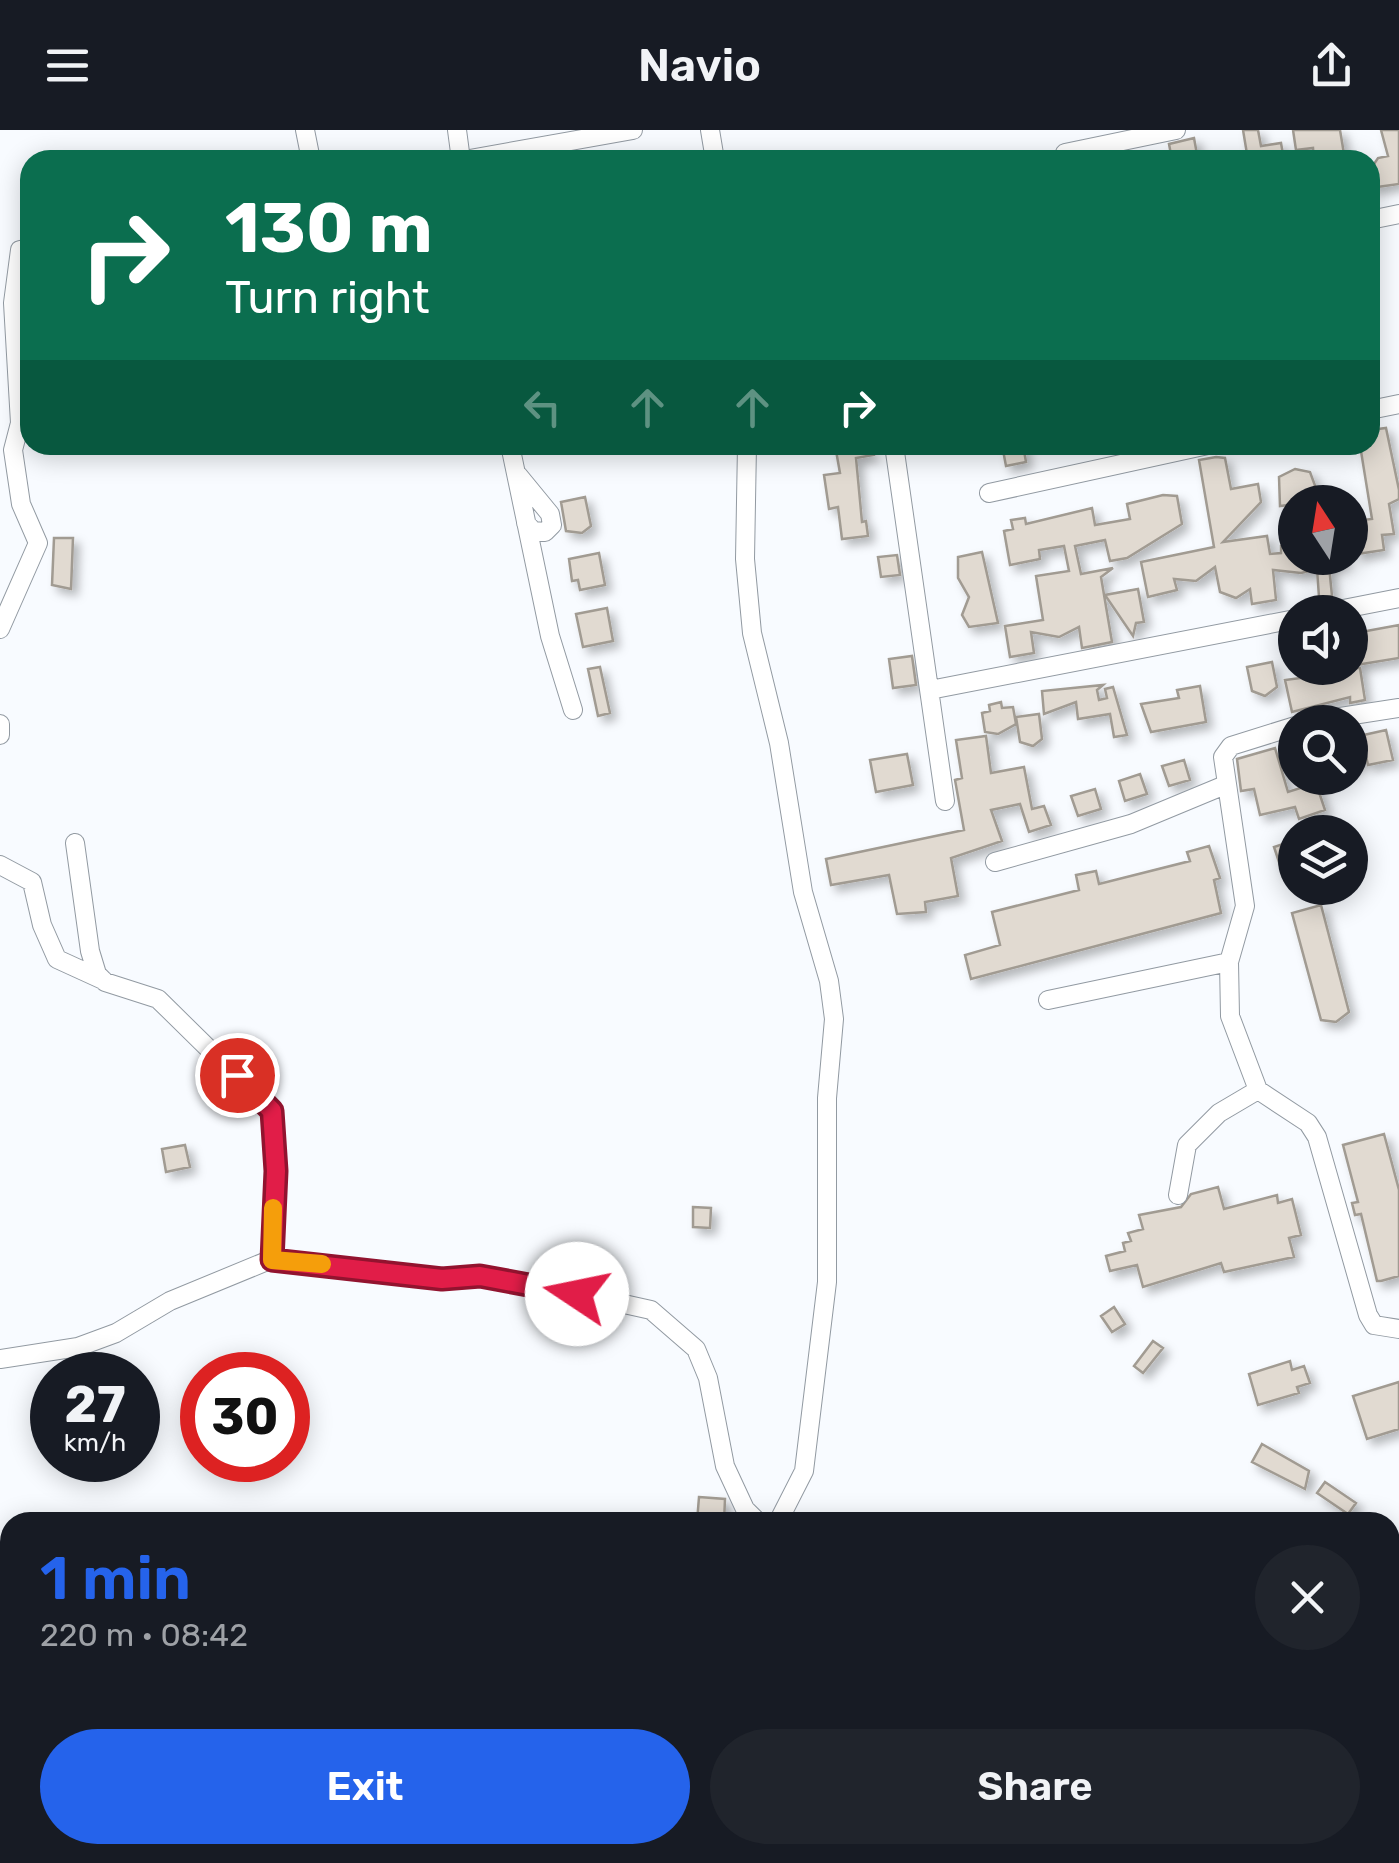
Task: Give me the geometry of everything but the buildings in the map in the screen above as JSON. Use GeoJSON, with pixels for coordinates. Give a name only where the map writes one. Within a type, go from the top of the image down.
{"type":"FeatureCollection","features":[{"type":"Feature","properties":{"kind":"street"},"geometry":{"type":"LineString","coordinates":[[528,150],[633,130]]}},
{"type":"Feature","properties":{"kind":"street"},"geometry":{"type":"LineString","coordinates":[[1079,150],[1176,130]]}},
{"type":"Feature","properties":{"kind":"street"},"geometry":{"type":"LineString","coordinates":[[0,629],[38,543],[21,504],[14,450],[20,423],[13,303],[20,250]]}},
{"type":"Feature","properties":{"kind":"street"},"geometry":{"type":"LineString","coordinates":[[512,455],[561,683],[573,710]]}},
{"type":"Feature","properties":{"kind":"street"},"geometry":{"type":"LineString","coordinates":[[747,455],[744,560],[752,633],[780,743],[803,892],[829,982],[834,1020],[827,1098],[827,1282],[804,1471],[783,1512]]}},
{"type":"Feature","properties":{"kind":"street"},"geometry":{"type":"LineString","coordinates":[[895,455],[945,800]]}},
{"type":"Feature","properties":{"kind":"street"},"geometry":{"type":"LineString","coordinates":[[989,492],[1161,455]]}},
{"type":"Feature","properties":{"kind":"street"},"geometry":{"type":"LineString","coordinates":[[516,473],[550,514],[552,525],[546,532],[533,531],[526,524]]}},
{"type":"Feature","properties":{"kind":"street"},"geometry":{"type":"LineString","coordinates":[[1368,604],[1399,598]]}},
{"type":"Feature","properties":{"kind":"street"},"geometry":{"type":"LineString","coordinates":[[930,690],[1278,622]]}},
{"type":"Feature","properties":{"kind":"street"},"geometry":{"type":"LineString","coordinates":[[1368,713],[1399,708]]}},
{"type":"Feature","properties":{"kind":"street"},"geometry":{"type":"LineString","coordinates":[[0,724],[0,735]]}},
{"type":"Feature","properties":{"kind":"street"},"geometry":{"type":"LineString","coordinates":[[1278,731],[1231,746],[1223,757],[1244,906],[1229,962],[1230,1016],[1258,1090],[1308,1123],[1317,1137],[1364,1306],[1374,1324],[1399,1329]]}},
{"type":"Feature","properties":{"kind":"street"},"geometry":{"type":"LineString","coordinates":[[995,862],[1130,824],[1225,785]]}},
{"type":"Feature","properties":{"kind":"street"},"geometry":{"type":"LineString","coordinates":[[75,843],[90,951],[103,980]]}},
{"type":"Feature","properties":{"kind":"street"},"geometry":{"type":"LineString","coordinates":[[0,864],[32,882],[42,925],[57,958],[103,980],[158,999],[272,1111],[276,1171],[272,1260]]}},
{"type":"Feature","properties":{"kind":"street"},"geometry":{"type":"LineString","coordinates":[[1048,1000],[1229,962]]}},
{"type":"Feature","properties":{"kind":"street"},"geometry":{"type":"LineString","coordinates":[[1178,1195],[1187,1145],[1219,1113],[1258,1090]]}},
{"type":"Feature","properties":{"kind":"street"},"geometry":{"type":"LineString","coordinates":[[0,1359],[78,1346],[116,1334],[170,1301],[272,1260],[442,1279],[480,1276],[651,1310],[696,1349],[708,1378],[725,1466],[749,1512]]}},
{"type":"Feature","properties":{"kind":"slow traffic"},"geometry":{"type":"LineString","coordinates":[[273,1208],[272,1260],[322,1264]]}},
{"type":"Feature","properties":{"kind":"route"},"geometry":{"type":"LineString","coordinates":[[237,1075],[272,1111],[276,1171],[272,1260],[442,1279],[480,1276],[577,1294]]}}]}
